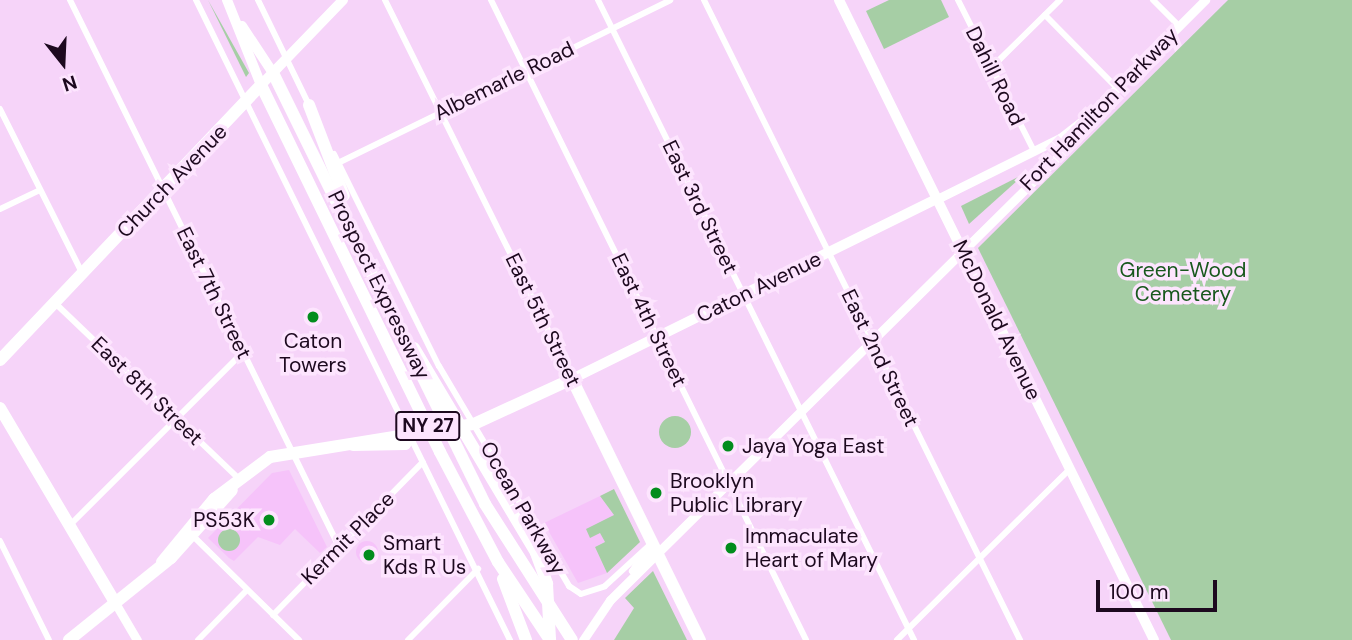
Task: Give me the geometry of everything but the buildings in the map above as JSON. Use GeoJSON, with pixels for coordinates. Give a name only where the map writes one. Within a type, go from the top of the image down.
{"type":"FeatureCollection","features":[{"type":"Feature","properties":{"kind":"highway","name":"Prospect Expressway"},"geometry":{"type":"LineString","coordinates":[[273,73],[353,230],[485,504],[572,640]]}},
{"type":"Feature","properties":{"kind":"highway","name":"Church Avenue"},"geometry":{"type":"LineString","coordinates":[[0,360],[261,85]]}},
{"type":"Feature","properties":{"kind":"highway","name":"Prospect Expressway"},"geometry":{"type":"LineString","coordinates":[[261,85],[498,562],[550,640]]}},
{"type":"Feature","properties":{"kind":"highway"},"geometry":{"type":"LineString","coordinates":[[309,105],[353,230]]}},
{"type":"Feature","properties":{"kind":"highway"},"geometry":{"type":"LineString","coordinates":[[404,337],[425,359],[513,512],[547,584],[550,640]]}},
{"type":"Feature","properties":{"kind":"highway","name":"Caton Avenue"},"geometry":{"type":"LineString","coordinates":[[69,640],[162,562],[262,460],[352,445],[405,444],[415,435],[471,425],[572,379]]}},
{"type":"Feature","properties":{"kind":"highway","name":"East 5th Street"},"geometry":{"type":"LineString","coordinates":[[572,379],[700,640]]}},
{"type":"Feature","properties":{"kind":"highway"},"geometry":{"type":"LineString","coordinates":[[0,408],[114,601]]}},
{"type":"Feature","properties":{"kind":"highway"},"geometry":{"type":"LineString","coordinates":[[498,562],[526,640]]}},
{"type":"Feature","properties":{"kind":"main road"},"geometry":{"type":"LineString","coordinates":[[227,0],[273,73]]}},
{"type":"Feature","properties":{"kind":"main road","name":"Church Avenue"},"geometry":{"type":"LineString","coordinates":[[261,85],[342,0]]}},
{"type":"Feature","properties":{"kind":"main road","name":"McDonald Avenue"},"geometry":{"type":"LineString","coordinates":[[839,0],[1154,640]]}},
{"type":"Feature","properties":{"kind":"main road","name":"Fort Hamilton Parkway"},"geometry":{"type":"LineString","coordinates":[[586,636],[653,548],[728,481],[870,338],[1087,128],[1096,110],[1205,0]]}},
{"type":"Feature","properties":{"kind":"main road"},"geometry":{"type":"LineString","coordinates":[[237,19],[261,85]]}},
{"type":"Feature","properties":{"kind":"main road","name":"Caton Avenue"},"geometry":{"type":"LineString","coordinates":[[572,379],[1034,151],[1096,110]]}},
{"type":"Feature","properties":{"kind":"main road"},"geometry":{"type":"LineString","coordinates":[[114,601],[137,640]]}},
{"type":"Feature","properties":{"kind":"street","name":"East 7th Street"},"geometry":{"type":"LineString","coordinates":[[70,0],[339,547]]}},
{"type":"Feature","properties":{"kind":"street"},"geometry":{"type":"LineString","coordinates":[[196,0],[415,435],[423,462],[478,569],[510,640]]}},
{"type":"Feature","properties":{"kind":"street","name":"Ocean Parkway"},"geometry":{"type":"LineString","coordinates":[[258,0],[471,425],[573,590],[589,593],[605,586],[653,548]]}},
{"type":"Feature","properties":{"kind":"street","name":"East 5th Street"},"geometry":{"type":"LineString","coordinates":[[385,0],[572,379]]}},
{"type":"Feature","properties":{"kind":"street","name":"East 4th Street"},"geometry":{"type":"LineString","coordinates":[[491,0],[806,640]]}},
{"type":"Feature","properties":{"kind":"street","name":"East 3rd Street"},"geometry":{"type":"LineString","coordinates":[[598,0],[914,640]]}},
{"type":"Feature","properties":{"kind":"street","name":"Albemarle Road"},"geometry":{"type":"LineString","coordinates":[[338,163],[670,0]]}},
{"type":"Feature","properties":{"kind":"street","name":"East 2nd Street"},"geometry":{"type":"LineString","coordinates":[[704,0],[1020,640]]}},
{"type":"Feature","properties":{"kind":"street","name":"Dahill Road"},"geometry":{"type":"LineString","coordinates":[[958,0],[1034,151]]}},
{"type":"Feature","properties":{"kind":"street"},"geometry":{"type":"LineString","coordinates":[[991,68],[1060,0]]}},
{"type":"Feature","properties":{"kind":"street"},"geometry":{"type":"LineString","coordinates":[[1153,0],[1179,26]]}},
{"type":"Feature","properties":{"kind":"street"},"geometry":{"type":"LineString","coordinates":[[1045,15],[1117,88]]}},
{"type":"Feature","properties":{"kind":"street"},"geometry":{"type":"LineString","coordinates":[[0,109],[82,274]]}},
{"type":"Feature","properties":{"kind":"street"},"geometry":{"type":"LineString","coordinates":[[0,209],[40,190]]}},
{"type":"Feature","properties":{"kind":"street","name":"East 8th Street"},"geometry":{"type":"LineString","coordinates":[[55,303],[240,480]]}},
{"type":"Feature","properties":{"kind":"street"},"geometry":{"type":"LineString","coordinates":[[70,525],[243,352]]}},
{"type":"Feature","properties":{"kind":"street","name":"Kermit Place"},"geometry":{"type":"LineString","coordinates":[[273,615],[423,462]]}},
{"type":"Feature","properties":{"kind":"street"},"geometry":{"type":"LineString","coordinates":[[897,640],[1070,469]]}},
{"type":"Feature","properties":{"kind":"street"},"geometry":{"type":"LineString","coordinates":[[189,533],[299,640]]}},
{"type":"Feature","properties":{"kind":"street"},"geometry":{"type":"LineString","coordinates":[[0,541],[49,640]]}},
{"type":"Feature","properties":{"kind":"street"},"geometry":{"type":"LineString","coordinates":[[408,640],[478,569]]}},
{"type":"Feature","properties":{"kind":"street"},"geometry":{"type":"LineString","coordinates":[[198,640],[247,590]]}},
{"type":"Feature","properties":{"kind":"shaded area"},"geometry":{"type":"Polygon","coordinates":[[[289,470],[327,547],[320,553],[295,529],[280,545],[258,537],[234,561],[229,558],[208,538],[272,473],[289,470]]]}},
{"type":"Feature","properties":{"kind":"shaded area"},"geometry":{"type":"Polygon","coordinates":[[[600,496],[614,515],[600,533],[605,542],[595,547],[607,573],[578,583],[544,523],[600,496]]]}},
{"type":"Feature","properties":{"kind":"shaded area","name":"Smart Kds R Us"},"geometry":{"type":"Polygon","coordinates":[[[367,541],[375,544],[378,552],[375,560],[367,563],[359,560],[356,552],[359,544],[367,541]]]}},
{"type":"Feature","properties":{"kind":"green space"},"geometry":{"type":"Polygon","coordinates":[[[208,0],[249,73],[246,77],[208,0]]]}},
{"type":"Feature","properties":{"kind":"green space"},"geometry":{"type":"Polygon","coordinates":[[[889,0],[941,0],[949,17],[884,49],[866,11],[889,0]]]}},
{"type":"Feature","properties":{"kind":"green space","name":"Green-Wood Cemetery"},"geometry":{"type":"Polygon","coordinates":[[[1228,0],[1352,0],[1352,640],[1171,640],[978,248],[1228,0]]]}},
{"type":"Feature","properties":{"kind":"green space"},"geometry":{"type":"Polygon","coordinates":[[[1018,177],[1019,179],[969,224],[961,206],[1018,177]]]}},
{"type":"Feature","properties":{"kind":"green space"},"geometry":{"type":"Polygon","coordinates":[[[675,416],[686,421],[691,432],[686,443],[675,448],[664,443],[659,432],[664,421],[675,416]]]}},
{"type":"Feature","properties":{"kind":"green space"},"geometry":{"type":"Polygon","coordinates":[[[614,489],[640,542],[607,573],[595,547],[605,542],[600,533],[590,538],[586,529],[614,515],[600,496],[614,489]]]}},
{"type":"Feature","properties":{"kind":"green space"},"geometry":{"type":"Polygon","coordinates":[[[225,529],[233,529],[240,536],[240,544],[233,551],[225,551],[218,544],[218,536],[225,529]]]}},
{"type":"Feature","properties":{"kind":"green space"},"geometry":{"type":"Polygon","coordinates":[[[653,571],[687,640],[614,640],[634,608],[625,598],[653,571]]]}},
{"type":"Feature","properties":{"kind":"place","name":"Caton Towers"},"geometry":{"type":"Point","coordinates":[313,317]}},
{"type":"Feature","properties":{"kind":"place","name":"Jaya Yoga East"},"geometry":{"type":"Point","coordinates":[728,446]}},
{"type":"Feature","properties":{"kind":"place","name":"Brooklyn Public Library"},"geometry":{"type":"Point","coordinates":[656,493]}},
{"type":"Feature","properties":{"kind":"place","name":"PS53K"},"geometry":{"type":"Point","coordinates":[269,520]}},
{"type":"Feature","properties":{"kind":"place","name":"Immaculate Heart of Mary"},"geometry":{"type":"Point","coordinates":[731,548]}},
{"type":"Feature","properties":{"kind":"place","name":"Smart Kds R Us"},"geometry":{"type":"Point","coordinates":[369,555]}}]}
